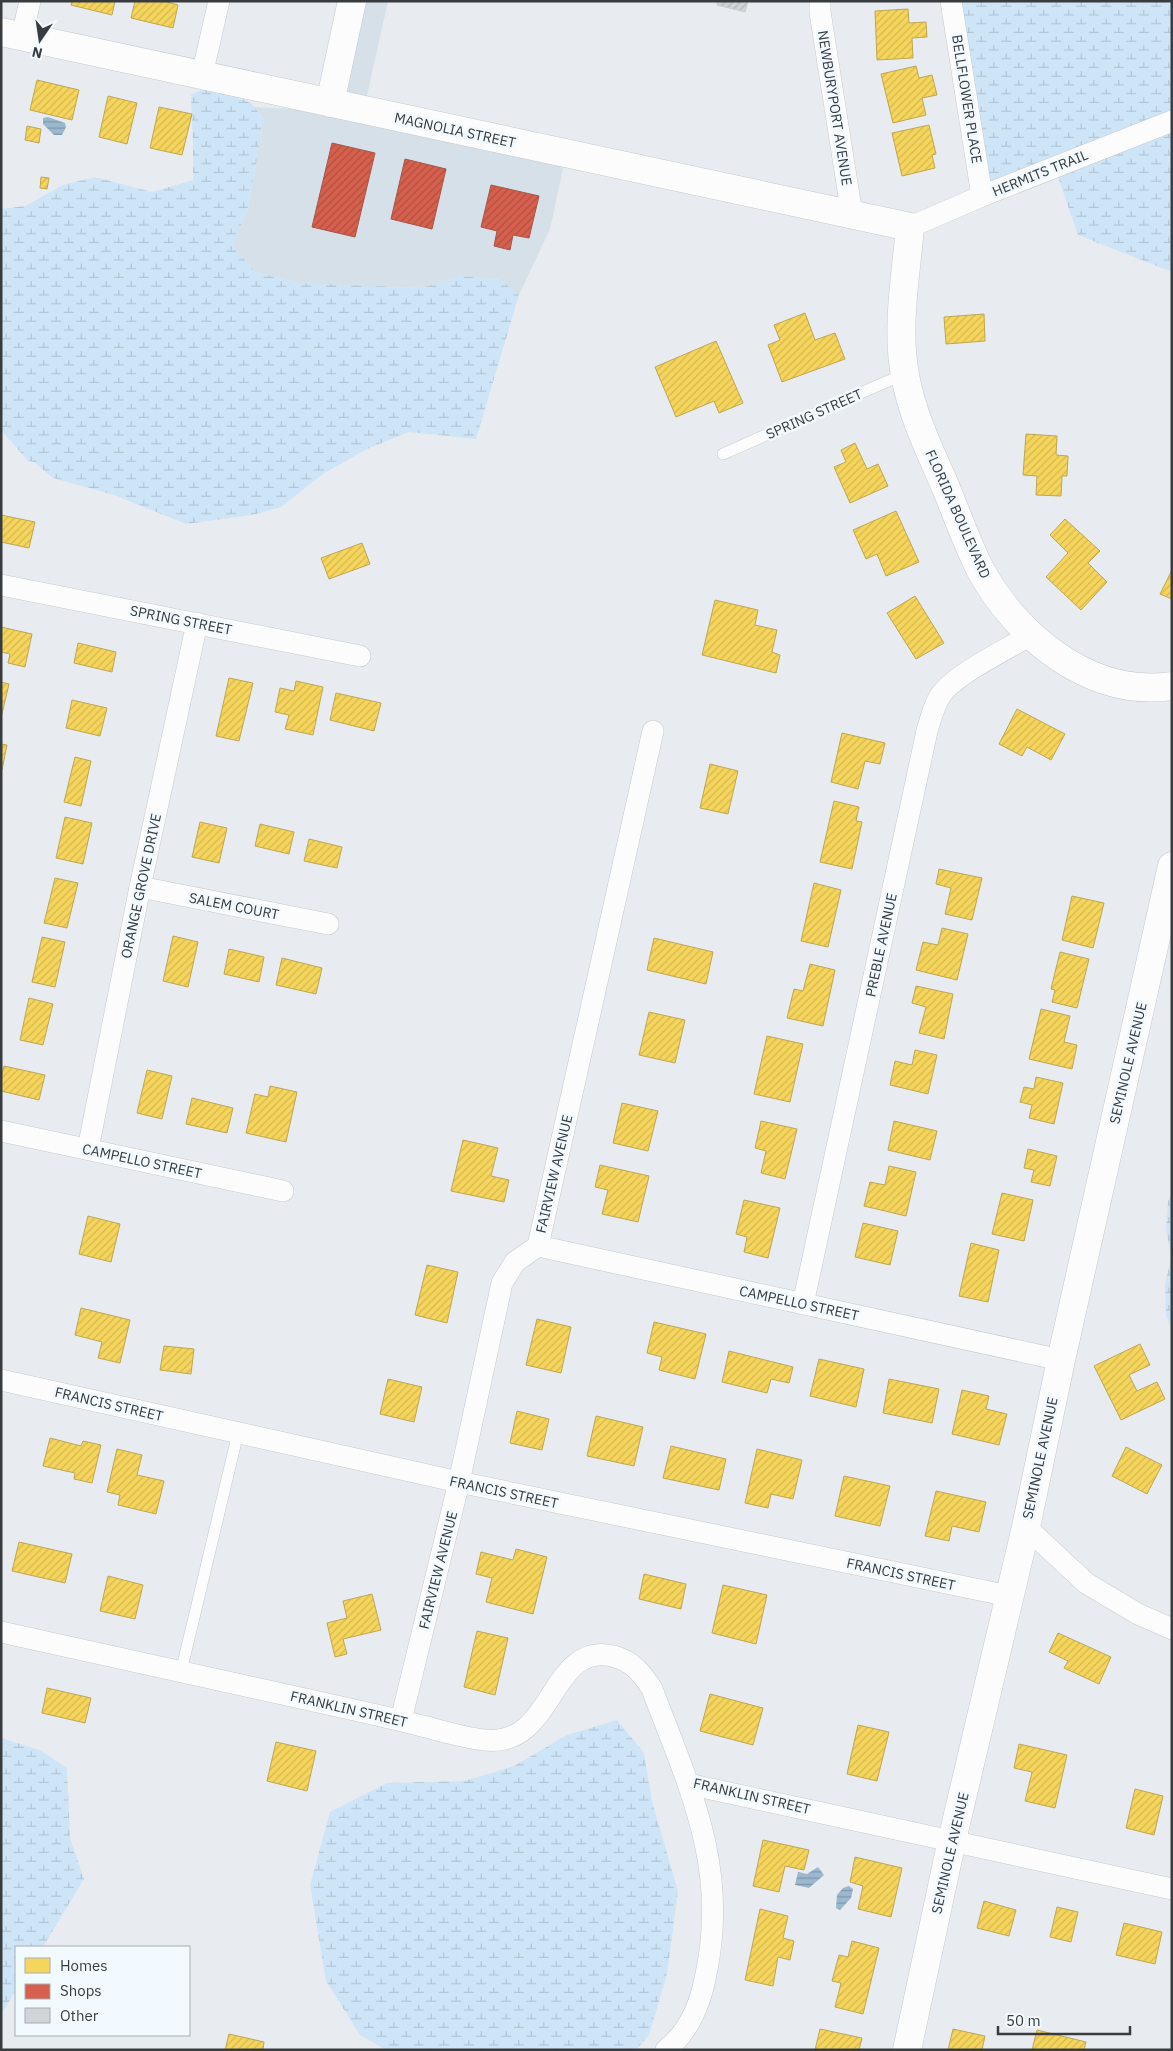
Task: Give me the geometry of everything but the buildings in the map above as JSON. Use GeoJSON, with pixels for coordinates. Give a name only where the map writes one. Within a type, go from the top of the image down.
{"type":"FeatureCollection","features":[{"type":"Feature","properties":{"kind":"street"},"geometry":{"type":"LineString","coordinates":[[12,34],[30,1]]}},
{"type":"Feature","properties":{"kind":"street"},"geometry":{"type":"LineString","coordinates":[[202,75],[219,1]]}},
{"type":"Feature","properties":{"kind":"street"},"geometry":{"type":"LineString","coordinates":[[330,103],[352,1]]}},
{"type":"Feature","properties":{"kind":"street","name":"NEWBURYPORT AVENUE"},"geometry":{"type":"LineString","coordinates":[[820,1],[820,12],[852,215]]}},
{"type":"Feature","properties":{"kind":"street","name":"BELLFLOWER PLACE"},"geometry":{"type":"LineString","coordinates":[[951,1],[982,196]]}},
{"type":"Feature","properties":{"kind":"street","name":"MAGNOLIA STREET"},"geometry":{"type":"LineString","coordinates":[[12,34],[910,228]]}},
{"type":"Feature","properties":{"kind":"street","name":"HERMITS TRAIL"},"geometry":{"type":"LineString","coordinates":[[910,228],[982,196],[1172,121]]}},
{"type":"Feature","properties":{"kind":"street","name":"FLORIDA BOULEVARD"},"geometry":{"type":"LineString","coordinates":[[910,228],[902,330],[904,374],[915,416],[980,568],[1001,603],[1054,655],[1086,674],[1129,686],[1172,686]]}},
{"type":"Feature","properties":{"kind":"street","name":"SPRING STREET"},"geometry":{"type":"LineString","coordinates":[[1,585],[360,656]]}},
{"type":"Feature","properties":{"kind":"street","name":"ORANGE GROVE DRIVE"},"geometry":{"type":"LineString","coordinates":[[88,1150],[140,887],[197,623]]}},
{"type":"Feature","properties":{"kind":"street","name":"PREBLE AVENUE"},"geometry":{"type":"LineString","coordinates":[[803,1304],[927,731],[934,709],[943,692],[959,678],[1031,634]]}},
{"type":"Feature","properties":{"kind":"street","name":"FAIRVIEW AVENUE"},"geometry":{"type":"LineString","coordinates":[[401,1720],[459,1482],[502,1283],[515,1262],[538,1246],[653,731]]}},
{"type":"Feature","properties":{"kind":"street","name":"SEMINOLE AVENUE"},"geometry":{"type":"LineString","coordinates":[[906,2050],[952,1840],[1026,1527],[1061,1360],[1166,918],[1172,866]]}},
{"type":"Feature","properties":{"kind":"street","name":"SALEM COURT"},"geometry":{"type":"LineString","coordinates":[[140,887],[328,924]]}},
{"type":"Feature","properties":{"kind":"street","name":"CAMPELLO STREET"},"geometry":{"type":"LineString","coordinates":[[1,1131],[283,1191]]}},
{"type":"Feature","properties":{"kind":"street","name":"CAMPELLO STREET"},"geometry":{"type":"LineString","coordinates":[[538,1246],[1061,1360]]}},
{"type":"Feature","properties":{"kind":"street","name":"FRANCIS STREET"},"geometry":{"type":"LineString","coordinates":[[1,1380],[459,1482],[1009,1596]]}},
{"type":"Feature","properties":{"kind":"street"},"geometry":{"type":"LineString","coordinates":[[1026,1527],[1086,1583],[1138,1614],[1172,1629]]}},
{"type":"Feature","properties":{"kind":"street","name":"FRANKLIN STREET"},"geometry":{"type":"LineString","coordinates":[[1,1632],[401,1720],[475,1739],[496,1741],[518,1734],[534,1721],[576,1662],[588,1655],[605,1654],[622,1659],[640,1671],[652,1688],[688,1784],[1172,1889]]}},
{"type":"Feature","properties":{"kind":"street"},"geometry":{"type":"LineString","coordinates":[[666,2050],[690,2023],[703,1989],[711,1952],[714,1911],[711,1866],[703,1829],[688,1784]]}},
{"type":"Feature","properties":{"kind":"lane","name":"SPRING STREET"},"geometry":{"type":"LineString","coordinates":[[724,454],[904,374]]}},
{"type":"Feature","properties":{"kind":"lane"},"geometry":{"type":"LineString","coordinates":[[181,1672],[238,1433]]}},
{"type":"Feature","properties":{"kind":"shaded area"},"geometry":{"type":"Polygon","coordinates":[[[361,1],[388,1],[366,100],[341,95],[361,1]]]}},
{"type":"Feature","properties":{"kind":"shaded area"},"geometry":{"type":"Polygon","coordinates":[[[254,107],[312,110],[564,164],[550,229],[519,295],[501,280],[460,276],[421,288],[298,283],[255,272],[232,245],[247,212],[264,120],[254,107]]]}},
{"type":"Feature","properties":{"kind":"shaded area"},"geometry":{"type":"Polygon","coordinates":[[[48,117],[65,123],[66,127],[62,135],[54,135],[43,124],[43,118],[48,117]]]}},
{"type":"Feature","properties":{"kind":"shaded area"},"geometry":{"type":"Polygon","coordinates":[[[818,1867],[824,1875],[809,1888],[795,1885],[798,1872],[807,1874],[818,1867]]]}},
{"type":"Feature","properties":{"kind":"shaded area"},"geometry":{"type":"Polygon","coordinates":[[[849,1886],[853,1889],[851,1898],[840,1910],[836,1908],[837,1895],[843,1888],[849,1886]]]}},
{"type":"Feature","properties":{"kind":"green space"},"geometry":{"type":"Polygon","coordinates":[[[961,1],[1172,1],[1172,110],[989,183],[961,1]]]}},
{"type":"Feature","properties":{"kind":"green space"},"geometry":{"type":"Polygon","coordinates":[[[207,87],[223,90],[251,103],[264,120],[247,212],[232,245],[255,272],[298,283],[421,288],[460,276],[501,280],[519,295],[476,439],[409,432],[367,449],[323,474],[281,507],[252,515],[186,524],[114,495],[53,478],[34,462],[28,461],[1,430],[1,209],[25,206],[63,185],[95,177],[152,192],[193,180],[191,95],[207,87]]]}},
{"type":"Feature","properties":{"kind":"green space"},"geometry":{"type":"Polygon","coordinates":[[[1172,132],[1172,272],[1078,235],[1058,177],[1172,132]]]}},
{"type":"Feature","properties":{"kind":"green space"},"geometry":{"type":"Polygon","coordinates":[[[1172,1192],[1172,1330],[1166,1315],[1165,1284],[1171,1258],[1166,1229],[1168,1201],[1172,1192]]]}},
{"type":"Feature","properties":{"kind":"green space"},"geometry":{"type":"Polygon","coordinates":[[[617,1720],[644,1753],[652,1801],[678,1891],[667,1974],[649,2035],[636,2050],[386,2050],[360,2035],[326,1981],[310,1885],[330,1812],[387,1783],[464,1781],[514,1766],[567,1735],[617,1720]]]}},
{"type":"Feature","properties":{"kind":"green space"},"geometry":{"type":"Polygon","coordinates":[[[1,1738],[40,1750],[67,1768],[70,1838],[84,1879],[44,1946],[15,1946],[15,1992],[1,2015],[1,1738]]]}}]}
